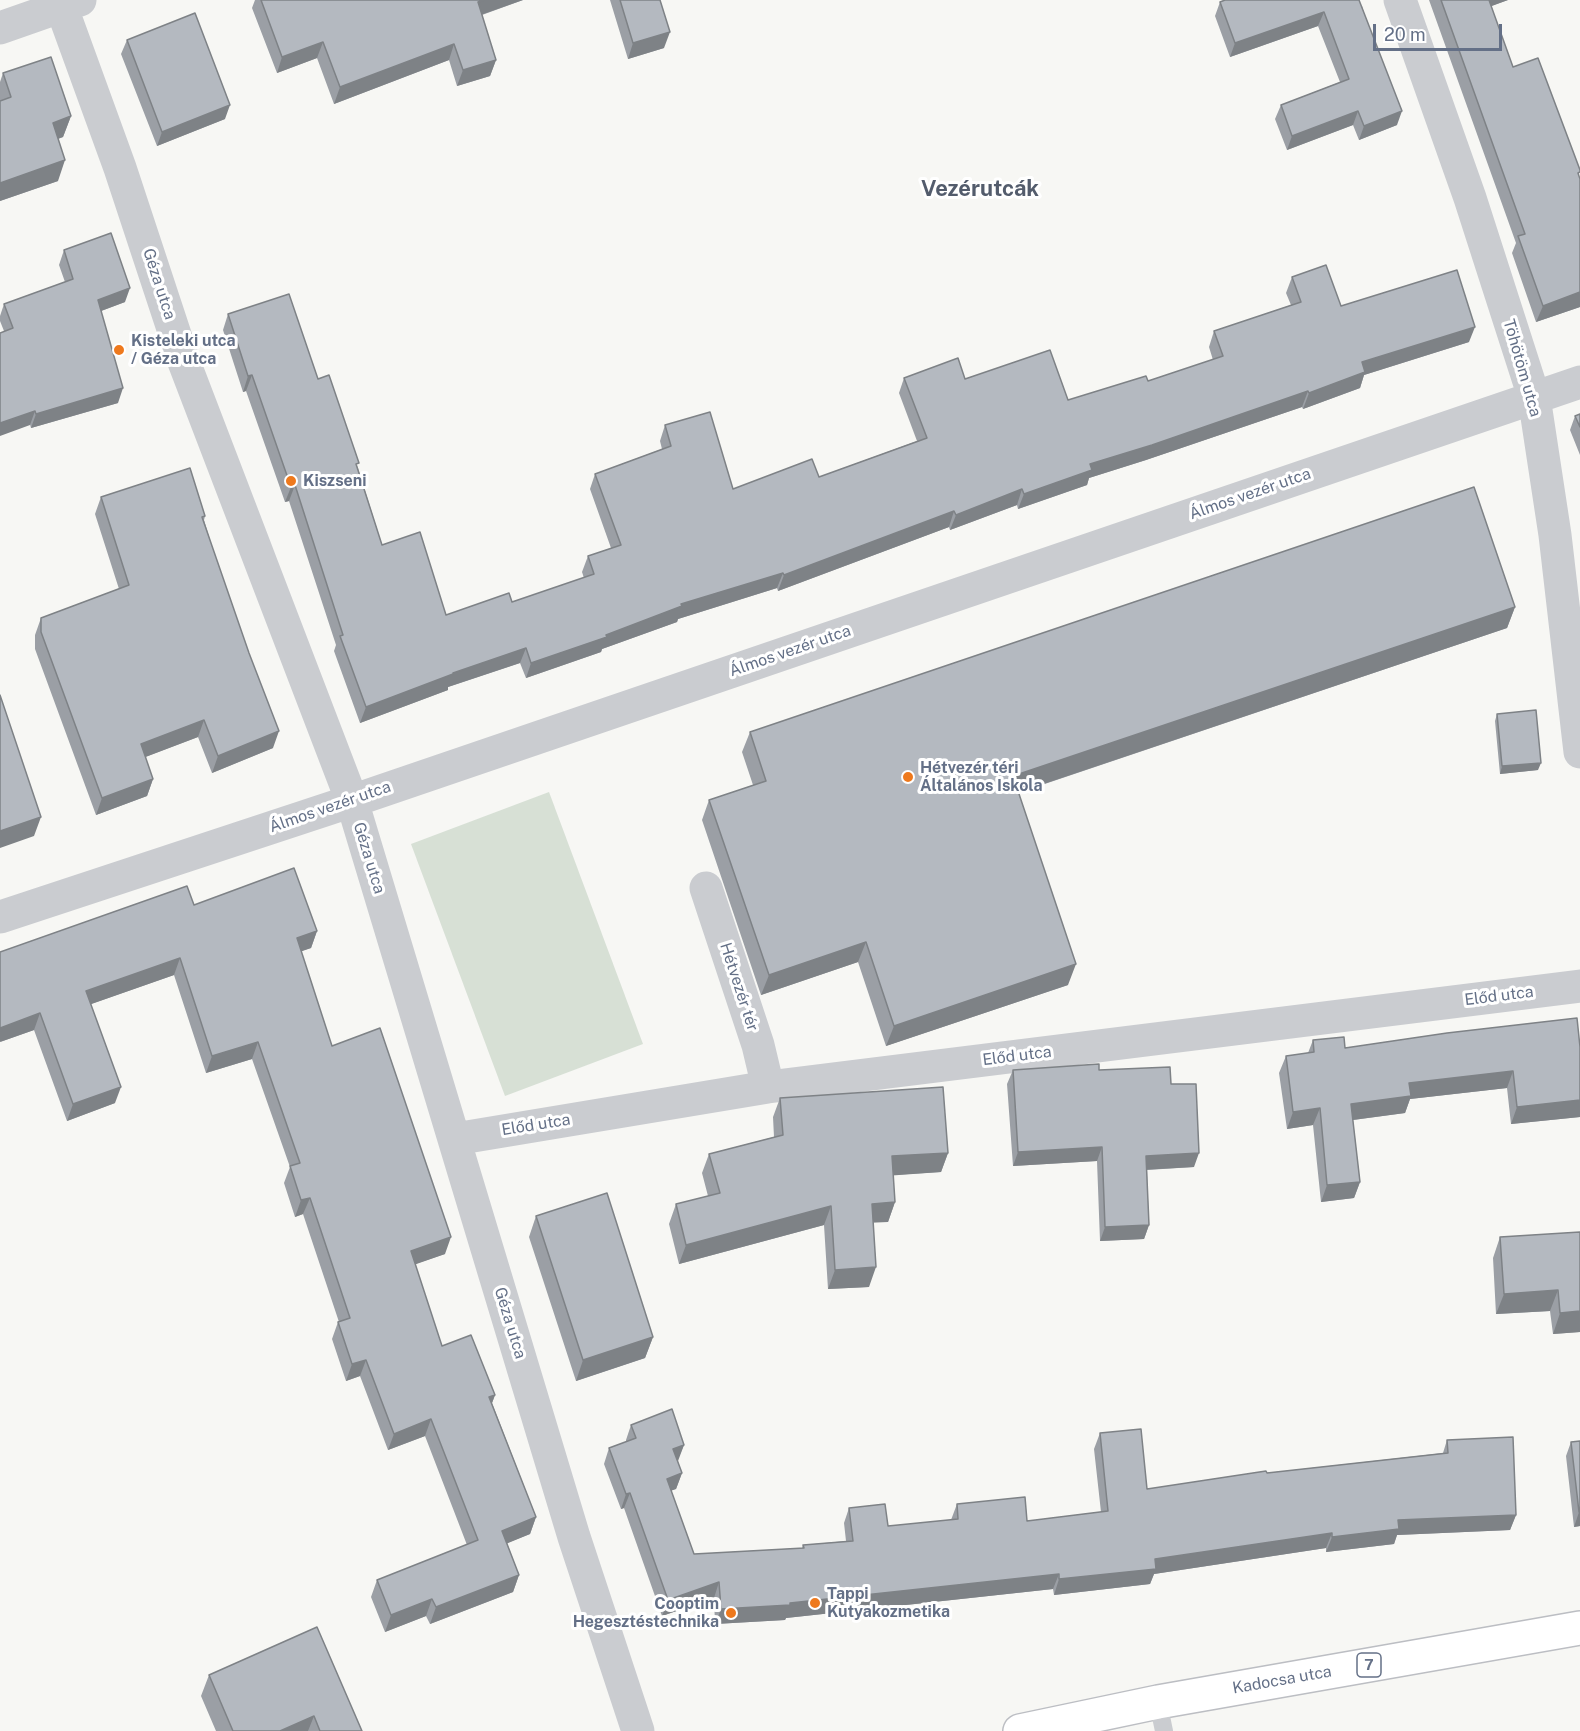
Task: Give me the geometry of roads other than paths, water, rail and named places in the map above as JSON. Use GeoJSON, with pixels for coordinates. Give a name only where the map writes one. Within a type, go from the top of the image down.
{"type":"FeatureCollection","features":[{"type":"Feature","properties":{"kind":"main road","name":"Kadocsa utca"},"geometry":{"type":"LineString","coordinates":[[1020,1731],[1161,1717],[1580,1628]]}},
{"type":"Feature","properties":{"kind":"street","name":"Töhötöm utca"},"geometry":{"type":"LineString","coordinates":[[1400,0],[1470,198],[1534,397],[1555,535],[1580,752]]}},
{"type":"Feature","properties":{"kind":"street"},"geometry":{"type":"LineString","coordinates":[[0,28],[66,2]]}},
{"type":"Feature","properties":{"kind":"street","name":"Géza utca"},"geometry":{"type":"LineString","coordinates":[[66,2],[184,362],[352,801],[574,1537],[638,1731]]}},
{"type":"Feature","properties":{"kind":"street","name":"Álmos vezér utca"},"geometry":{"type":"LineString","coordinates":[[0,917],[352,801],[1580,382]]}},
{"type":"Feature","properties":{"kind":"street","name":"Hétvezér tér"},"geometry":{"type":"LineString","coordinates":[[706,888],[758,1045],[768,1087]]}},
{"type":"Feature","properties":{"kind":"street","name":"Előd utca"},"geometry":{"type":"LineString","coordinates":[[455,1139],[768,1087],[1580,986]]}},
{"type":"Feature","properties":{"kind":"place","name":"Kisteleki utca / Géza utca"},"geometry":{"type":"Point","coordinates":[119,350]}},
{"type":"Feature","properties":{"kind":"place","name":"Kiszseni"},"geometry":{"type":"Point","coordinates":[291,481]}},
{"type":"Feature","properties":{"kind":"place","name":"Hétvezér téri Általános Iskola"},"geometry":{"type":"Point","coordinates":[908,777]}},
{"type":"Feature","properties":{"kind":"place","name":"Tappi Kutyakozmetika"},"geometry":{"type":"Point","coordinates":[815,1603]}},
{"type":"Feature","properties":{"kind":"place","name":"Cooptim Hegesztéstechnika"},"geometry":{"type":"Point","coordinates":[731,1613]}},
{"type":"Feature","properties":{"kind":"district","name":"Vezérutcák"},"geometry":{"type":"Point","coordinates":[980,189]}}]}
